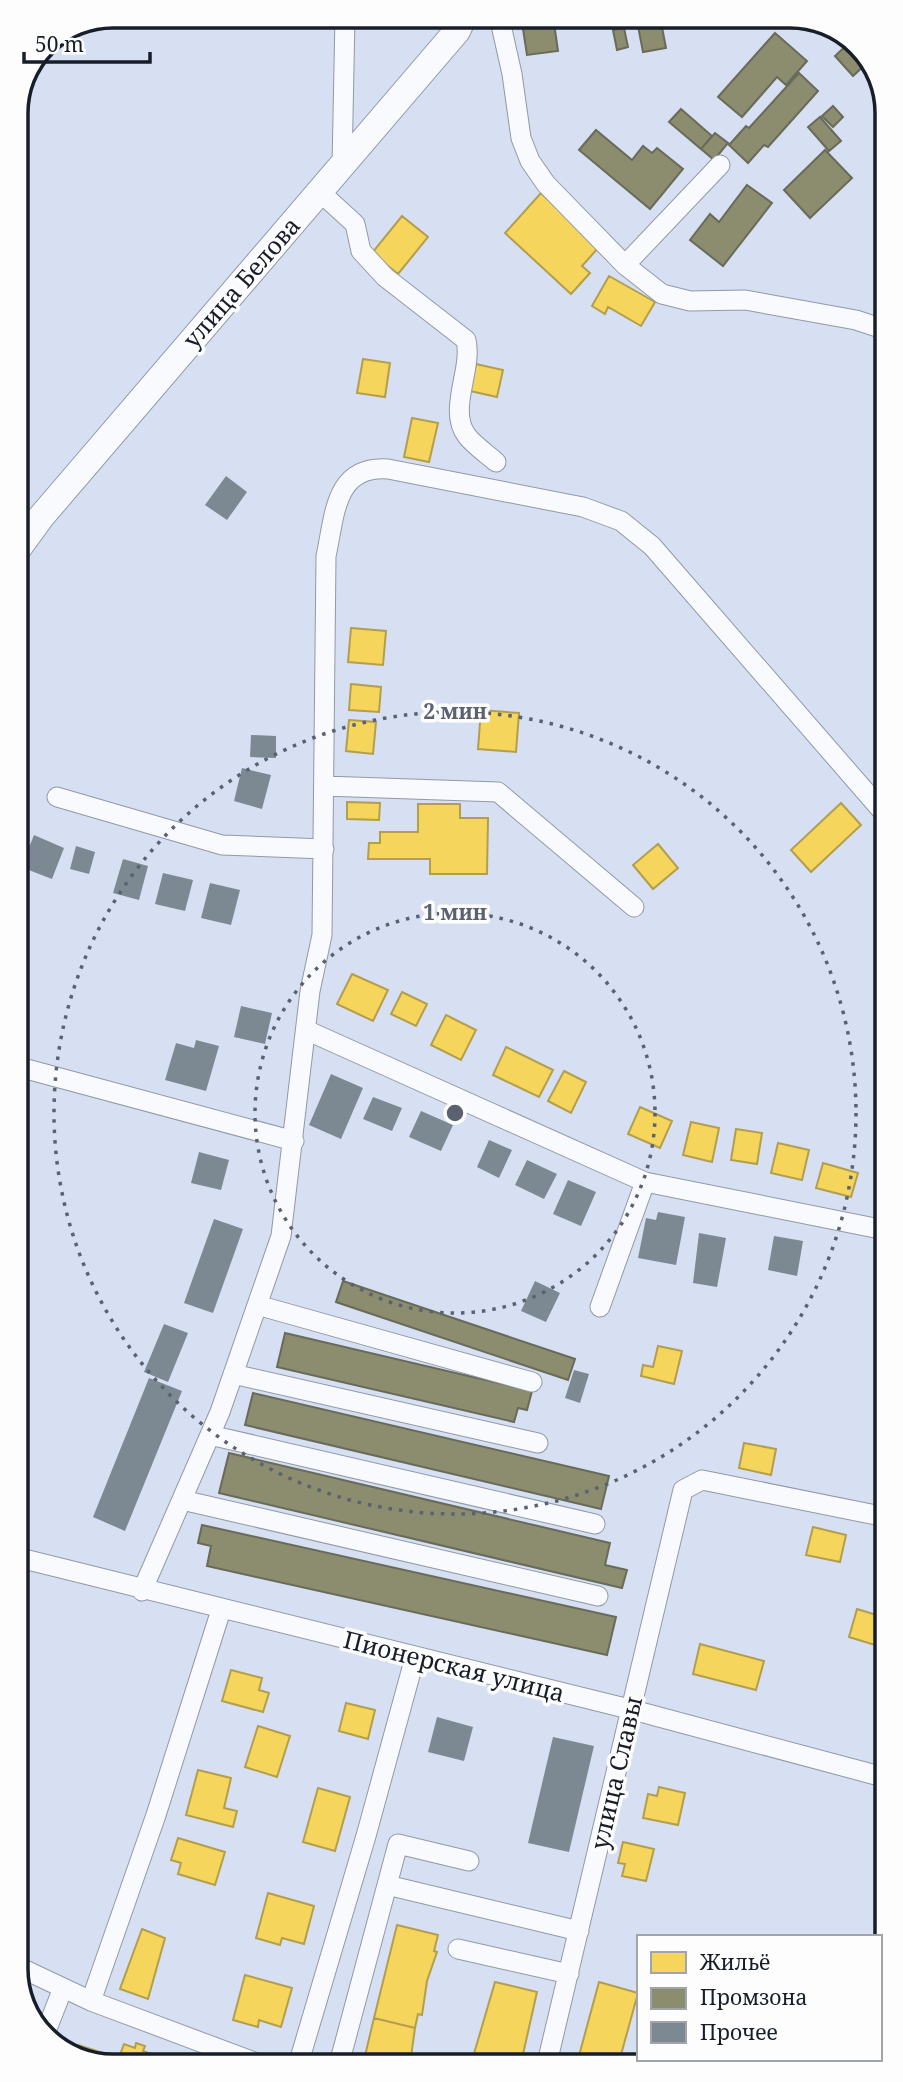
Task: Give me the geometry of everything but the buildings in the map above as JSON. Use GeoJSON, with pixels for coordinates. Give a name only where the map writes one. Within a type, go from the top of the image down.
{"type":"FeatureCollection","features":[{"type":"Feature","properties":{"kind":"main road","name":"улица Белова"},"geometry":{"type":"LineString","coordinates":[[28,535],[458,28]]}},
{"type":"Feature","properties":{"kind":"street"},"geometry":{"type":"LineString","coordinates":[[342,167],[345,28]]}},
{"type":"Feature","properties":{"kind":"street"},"geometry":{"type":"LineString","coordinates":[[502,28],[512,74],[520,138],[530,160],[546,184],[625,265],[662,294],[691,301],[745,300],[856,320],[875,326]]}},
{"type":"Feature","properties":{"kind":"street"},"geometry":{"type":"LineString","coordinates":[[625,265],[720,165]]}},
{"type":"Feature","properties":{"kind":"street"},"geometry":{"type":"LineString","coordinates":[[320,192],[355,224],[361,251],[385,277],[466,340],[469,354],[459,415],[466,435],[496,462]]}},
{"type":"Feature","properties":{"kind":"street"},"geometry":{"type":"LineString","coordinates":[[142,1591],[210,1435],[281,1236],[310,991],[322,935],[326,556],[340,495],[354,476],[376,468],[583,507],[621,521],[652,546],[875,803]]}},
{"type":"Feature","properties":{"kind":"street"},"geometry":{"type":"LineString","coordinates":[[324,786],[498,792],[634,907]]}},
{"type":"Feature","properties":{"kind":"street"},"geometry":{"type":"LineString","coordinates":[[57,797],[222,845],[324,849]]}},
{"type":"Feature","properties":{"kind":"street"},"geometry":{"type":"LineString","coordinates":[[306,1030],[645,1182],[875,1228]]}},
{"type":"Feature","properties":{"kind":"street"},"geometry":{"type":"LineString","coordinates":[[28,1069],[294,1141]]}},
{"type":"Feature","properties":{"kind":"street"},"geometry":{"type":"LineString","coordinates":[[600,1307],[645,1182]]}},
{"type":"Feature","properties":{"kind":"street"},"geometry":{"type":"LineString","coordinates":[[257,1305],[532,1382]]}},
{"type":"Feature","properties":{"kind":"street"},"geometry":{"type":"LineString","coordinates":[[233,1374],[538,1443]]}},
{"type":"Feature","properties":{"kind":"street"},"geometry":{"type":"LineString","coordinates":[[210,1435],[595,1524]]}},
{"type":"Feature","properties":{"kind":"street","name":"улица Славы"},"geometry":{"type":"LineString","coordinates":[[549,2054],[633,1710],[680,1496],[688,1485],[709,1481],[875,1515]]}},
{"type":"Feature","properties":{"kind":"street"},"geometry":{"type":"LineString","coordinates":[[182,1500],[598,1597]]}},
{"type":"Feature","properties":{"kind":"street","name":"Пионерская улица"},"geometry":{"type":"LineString","coordinates":[[28,1560],[142,1591],[875,1769]]}},
{"type":"Feature","properties":{"kind":"street"},"geometry":{"type":"LineString","coordinates":[[91,2001],[156,1815],[221,1610]]}},
{"type":"Feature","properties":{"kind":"street"},"geometry":{"type":"LineString","coordinates":[[301,2054],[366,1836],[415,1657]]}},
{"type":"Feature","properties":{"kind":"street"},"geometry":{"type":"LineString","coordinates":[[342,2054],[398,1844],[469,1861]]}},
{"type":"Feature","properties":{"kind":"street"},"geometry":{"type":"LineString","coordinates":[[387,1885],[579,1930]]}},
{"type":"Feature","properties":{"kind":"street"},"geometry":{"type":"LineString","coordinates":[[458,1949],[569,1973]]}},
{"type":"Feature","properties":{"kind":"street"},"geometry":{"type":"LineString","coordinates":[[28,1971],[91,2001],[233,2054]]}},
{"type":"Feature","properties":{"kind":"street"},"geometry":{"type":"LineString","coordinates":[[49,2024],[63,1988]]}}]}
